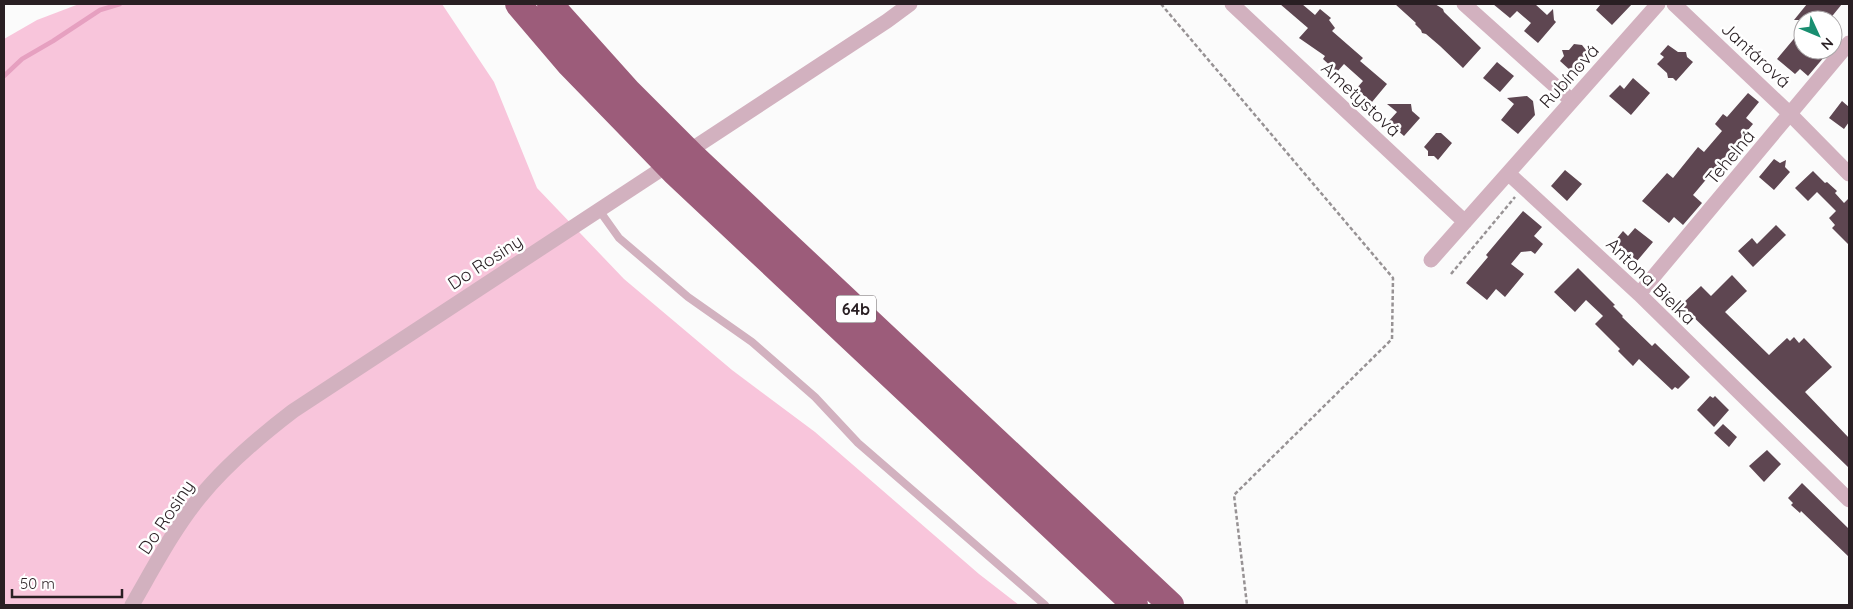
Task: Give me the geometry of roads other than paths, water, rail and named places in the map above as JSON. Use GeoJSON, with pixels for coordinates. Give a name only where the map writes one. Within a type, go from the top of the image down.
{"type":"FeatureCollection","features":[{"type":"Feature","properties":{"kind":"highway","name":"64b"},"geometry":{"type":"LineString","coordinates":[[518,4],[570,65],[674,172],[1135,605]]}},
{"type":"Feature","properties":{"kind":"highway","name":"64b"},"geometry":{"type":"LineString","coordinates":[[550,4],[628,91],[692,155],[1170,605]]}},
{"type":"Feature","properties":{"kind":"street","name":"Do Rosiny"},"geometry":{"type":"LineString","coordinates":[[132,605],[170,541],[199,498],[227,467],[264,433],[293,411],[731,125],[910,4]]}},
{"type":"Feature","properties":{"kind":"street","name":"Ametystová"},"geometry":{"type":"LineString","coordinates":[[1232,4],[1464,222]]}},
{"type":"Feature","properties":{"kind":"street"},"geometry":{"type":"LineString","coordinates":[[1464,4],[1572,101]]}},
{"type":"Feature","properties":{"kind":"street","name":"Rubínová"},"geometry":{"type":"LineString","coordinates":[[1508,173],[1658,4]]}},
{"type":"Feature","properties":{"kind":"street","name":"Jantárová"},"geometry":{"type":"LineString","coordinates":[[1674,4],[1790,114],[1849,174]]}},
{"type":"Feature","properties":{"kind":"street","name":"Tehelná"},"geometry":{"type":"LineString","coordinates":[[1639,294],[1849,43]]}},
{"type":"Feature","properties":{"kind":"street"},"geometry":{"type":"LineString","coordinates":[[1431,260],[1508,173]]}},
{"type":"Feature","properties":{"kind":"street","name":"Antona Bielka"},"geometry":{"type":"LineString","coordinates":[[1508,173],[1639,294],[1849,500]]}},
{"type":"Feature","properties":{"kind":"lane"},"geometry":{"type":"LineString","coordinates":[[599,210],[619,238],[688,297],[752,342],[815,397],[858,443],[1045,605]]}},
{"type":"Feature","properties":{"kind":"waterway"},"geometry":{"type":"LineString","coordinates":[[4,76],[22,59],[100,10],[120,4]]}}]}
